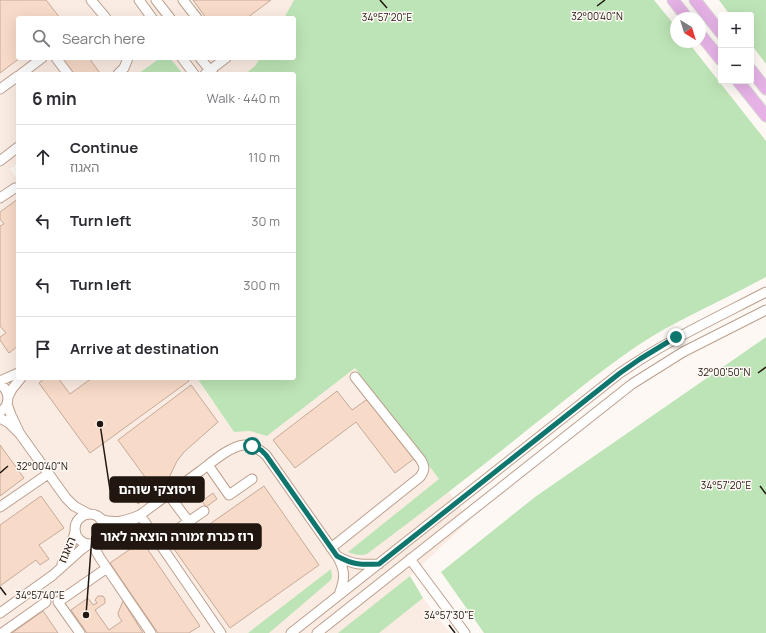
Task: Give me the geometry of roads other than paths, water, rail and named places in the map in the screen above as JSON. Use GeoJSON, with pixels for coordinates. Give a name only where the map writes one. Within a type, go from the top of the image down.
{"type":"FeatureCollection","features":[{"type":"Feature","properties":{"kind":"main road"},"geometry":{"type":"LineString","coordinates":[[673,0],[682,12]]}},
{"type":"Feature","properties":{"kind":"main road"},"geometry":{"type":"LineString","coordinates":[[695,0],[718,28]]}},
{"type":"Feature","properties":{"kind":"main road"},"geometry":{"type":"LineString","coordinates":[[706,41],[718,56]]}},
{"type":"Feature","properties":{"kind":"main road"},"geometry":{"type":"LineString","coordinates":[[754,74],[766,89]]}},
{"type":"Feature","properties":{"kind":"main road"},"geometry":{"type":"LineString","coordinates":[[740,84],[766,116]]}},
{"type":"Feature","properties":{"kind":"street"},"geometry":{"type":"LineString","coordinates":[[91,0],[104,16]]}},
{"type":"Feature","properties":{"kind":"street"},"geometry":{"type":"LineString","coordinates":[[139,0],[151,16]]}},
{"type":"Feature","properties":{"kind":"street"},"geometry":{"type":"LineString","coordinates":[[156,0],[168,16]]}},
{"type":"Feature","properties":{"kind":"street"},"geometry":{"type":"LineString","coordinates":[[183,0],[195,16]]}},
{"type":"Feature","properties":{"kind":"street"},"geometry":{"type":"LineString","coordinates":[[24,72],[39,60]]}},
{"type":"Feature","properties":{"kind":"street"},"geometry":{"type":"LineString","coordinates":[[58,60],[66,72]]}},
{"type":"Feature","properties":{"kind":"street"},"geometry":{"type":"LineString","coordinates":[[120,72],[124,68],[127,60]]}},
{"type":"Feature","properties":{"kind":"street"},"geometry":{"type":"LineString","coordinates":[[184,60],[192,72]]}},
{"type":"Feature","properties":{"kind":"street"},"geometry":{"type":"LineString","coordinates":[[201,60],[208,72]]}},
{"type":"Feature","properties":{"kind":"street"},"geometry":{"type":"LineString","coordinates":[[210,72],[224,60]]}},
{"type":"Feature","properties":{"kind":"street"},"geometry":{"type":"LineString","coordinates":[[0,89],[16,77]]}},
{"type":"Feature","properties":{"kind":"street"},"geometry":{"type":"LineString","coordinates":[[0,160],[16,148]]}},
{"type":"Feature","properties":{"kind":"street"},"geometry":{"type":"LineString","coordinates":[[0,198],[15,188]]}},
{"type":"Feature","properties":{"kind":"street"},"geometry":{"type":"LineString","coordinates":[[291,633],[630,366],[676,337],[766,292]]}},
{"type":"Feature","properties":{"kind":"street"},"geometry":{"type":"LineString","coordinates":[[317,633],[632,384],[683,352],[766,310]]}},
{"type":"Feature","properties":{"kind":"street"},"geometry":{"type":"LineString","coordinates":[[0,382],[16,374]]}},
{"type":"Feature","properties":{"kind":"street"},"geometry":{"type":"LineString","coordinates":[[331,548],[420,477],[424,471],[424,465],[421,460],[356,377]]}},
{"type":"Feature","properties":{"kind":"street"},"geometry":{"type":"LineString","coordinates":[[0,412],[8,401],[12,389],[19,380]]}},
{"type":"Feature","properties":{"kind":"street","name":"האגוז"},"geometry":{"type":"LineString","coordinates":[[0,382],[5,388],[10,415],[20,434],[66,498],[74,506],[89,514]]}},
{"type":"Feature","properties":{"kind":"street","name":"האגוז"},"geometry":{"type":"LineString","coordinates":[[0,418],[9,423],[20,434]]}},
{"type":"Feature","properties":{"kind":"street","name":"האגוז"},"geometry":{"type":"LineString","coordinates":[[0,613],[53,575],[82,549],[128,525],[208,465],[227,452],[244,445],[261,450],[266,455],[337,556]]}},
{"type":"Feature","properties":{"kind":"street"},"geometry":{"type":"LineString","coordinates":[[208,465],[229,495],[252,479]]}},
{"type":"Feature","properties":{"kind":"street"},"geometry":{"type":"LineString","coordinates":[[0,507],[48,474]]}},
{"type":"Feature","properties":{"kind":"street"},"geometry":{"type":"LineString","coordinates":[[168,494],[189,522]]}},
{"type":"Feature","properties":{"kind":"street","name":"האגוז"},"geometry":{"type":"LineString","coordinates":[[59,569],[69,551],[75,528],[66,498]]}},
{"type":"Feature","properties":{"kind":"street"},"geometry":{"type":"LineString","coordinates":[[172,533],[204,511]]}},
{"type":"Feature","properties":{"kind":"street"},"geometry":{"type":"LineString","coordinates":[[95,542],[80,541],[75,528],[79,518],[89,514],[97,516],[100,519],[104,527],[104,532],[95,542],[96,551],[151,633]]}},
{"type":"Feature","properties":{"kind":"street"},"geometry":{"type":"LineString","coordinates":[[140,515],[221,633]]}},
{"type":"Feature","properties":{"kind":"street","name":"האגוז"},"geometry":{"type":"LineString","coordinates":[[100,519],[110,522],[127,520],[140,515]]}},
{"type":"Feature","properties":{"kind":"street"},"geometry":{"type":"LineString","coordinates":[[337,556],[351,563],[379,564]]}},
{"type":"Feature","properties":{"kind":"street"},"geometry":{"type":"LineString","coordinates":[[337,556],[341,563],[344,579],[339,595]]}},
{"type":"Feature","properties":{"kind":"street"},"geometry":{"type":"LineString","coordinates":[[410,559],[465,633]]}},
{"type":"Feature","properties":{"kind":"street"},"geometry":{"type":"LineString","coordinates":[[80,633],[58,602],[107,568]]}},
{"type":"Feature","properties":{"kind":"street"},"geometry":{"type":"LineString","coordinates":[[2,633],[46,602]]}},
{"type":"Feature","properties":{"kind":"place","name":"ויסוצקי שוהם"},"geometry":{"type":"Point","coordinates":[100,424]}},
{"type":"Feature","properties":{"kind":"place","name":"רוז כנרת זמורה הוצאה לאור"},"geometry":{"type":"Point","coordinates":[86,615]}}]}
